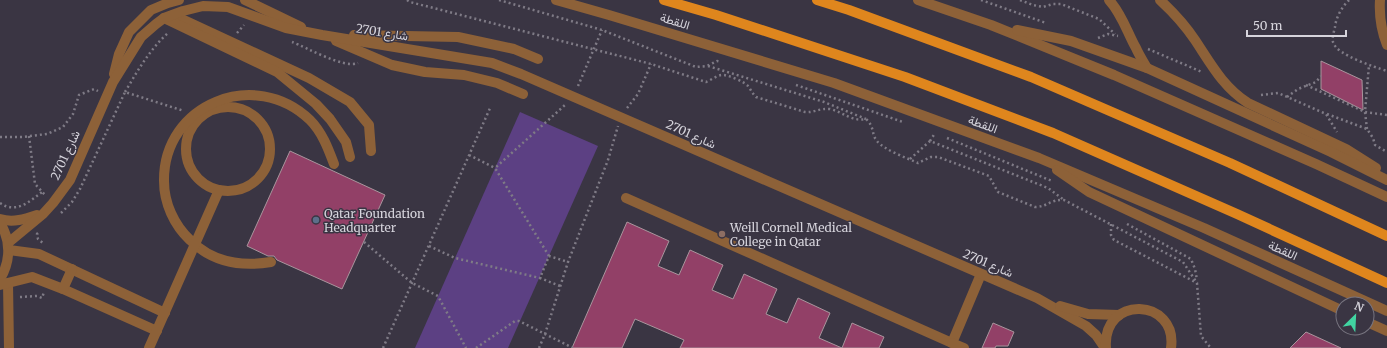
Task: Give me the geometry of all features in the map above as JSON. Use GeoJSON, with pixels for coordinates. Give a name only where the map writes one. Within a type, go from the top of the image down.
{"type":"FeatureCollection","features":[{"type":"Feature","properties":{"kind":"main road","name":"اللقطة"},"geometry":{"type":"LineString","coordinates":[[664,0],[716,15],[899,75],[1053,133],[1237,214],[1387,283]]}},
{"type":"Feature","properties":{"kind":"main road"},"geometry":{"type":"LineString","coordinates":[[817,0],[1031,77],[1230,163],[1387,236]]}},
{"type":"Feature","properties":{"kind":"street","name":"شارع 2701"},"geometry":{"type":"LineString","coordinates":[[9,246],[43,214],[70,180],[112,82],[119,54],[129,32],[151,10],[179,0]]}},
{"type":"Feature","properties":{"kind":"street","name":"شارع 2701"},"geometry":{"type":"LineString","coordinates":[[245,0],[322,36]]}},
{"type":"Feature","properties":{"kind":"street","name":"اللقطة"},"geometry":{"type":"LineString","coordinates":[[556,0],[609,14],[834,83],[1039,158],[1204,228],[1387,312]]}},
{"type":"Feature","properties":{"kind":"street"},"geometry":{"type":"LineString","coordinates":[[918,0],[991,25],[1114,75],[1387,197]]}},
{"type":"Feature","properties":{"kind":"street"},"geometry":{"type":"LineString","coordinates":[[1109,0],[1120,16],[1147,68]]}},
{"type":"Feature","properties":{"kind":"street"},"geometry":{"type":"LineString","coordinates":[[1160,0],[1174,13],[1194,39],[1214,70],[1246,107],[1387,180]]}},
{"type":"Feature","properties":{"kind":"street"},"geometry":{"type":"LineString","coordinates":[[1380,0],[1379,12],[1382,31],[1387,46]]}},
{"type":"Feature","properties":{"kind":"street","name":"شارع 2701"},"geometry":{"type":"LineString","coordinates":[[112,82],[141,37],[156,24],[168,17],[203,6],[228,7],[286,28],[322,36],[492,63],[574,96],[1037,298],[1088,314],[1119,315]]}},
{"type":"Feature","properties":{"kind":"street"},"geometry":{"type":"LineString","coordinates":[[168,17],[177,25],[277,72],[316,104],[330,119],[346,142],[350,157]]}},
{"type":"Feature","properties":{"kind":"street"},"geometry":{"type":"LineString","coordinates":[[168,17],[231,42],[309,78],[350,102],[369,125],[371,151]]}},
{"type":"Feature","properties":{"kind":"street"},"geometry":{"type":"LineString","coordinates":[[991,25],[1071,41],[1147,68],[1246,107],[1346,149],[1387,175]]}},
{"type":"Feature","properties":{"kind":"street"},"geometry":{"type":"LineString","coordinates":[[322,36],[392,65],[425,72],[464,75],[497,83],[523,94]]}},
{"type":"Feature","properties":{"kind":"street"},"geometry":{"type":"LineString","coordinates":[[322,36],[458,37],[514,49],[538,59]]}},
{"type":"Feature","properties":{"kind":"street"},"geometry":{"type":"LineString","coordinates":[[271,262],[244,265],[218,259],[195,245],[181,230],[171,213],[166,200],[164,174],[170,148],[183,125],[214,102],[226,97],[239,95],[259,95],[278,99],[301,112],[311,121],[326,142],[334,164]]}},
{"type":"Feature","properties":{"kind":"street"},"geometry":{"type":"LineString","coordinates":[[226,107],[236,108],[253,115],[260,122],[269,138],[270,152],[267,166],[256,181],[242,189],[234,191],[219,190],[201,181],[194,174],[189,165],[187,140],[197,116],[216,109],[226,107]]}},
{"type":"Feature","properties":{"kind":"street"},"geometry":{"type":"LineString","coordinates":[[1039,158],[1089,192],[1335,307]]}},
{"type":"Feature","properties":{"kind":"street"},"geometry":{"type":"LineString","coordinates":[[149,348],[219,190]]}},
{"type":"Feature","properties":{"kind":"street"},"geometry":{"type":"LineString","coordinates":[[626,198],[964,348]]}},
{"type":"Feature","properties":{"kind":"street"},"geometry":{"type":"LineString","coordinates":[[0,219],[12,221],[43,214]]}},
{"type":"Feature","properties":{"kind":"street"},"geometry":{"type":"LineString","coordinates":[[0,222],[4,229],[9,246],[3,282],[9,299],[9,348]]}},
{"type":"Feature","properties":{"kind":"street"},"geometry":{"type":"LineString","coordinates":[[9,246],[39,254],[165,313]]}},
{"type":"Feature","properties":{"kind":"street"},"geometry":{"type":"LineString","coordinates":[[63,289],[72,269]]}},
{"type":"Feature","properties":{"kind":"street"},"geometry":{"type":"LineString","coordinates":[[952,342],[981,274]]}},
{"type":"Feature","properties":{"kind":"street"},"geometry":{"type":"LineString","coordinates":[[3,282],[32,277],[63,289],[157,331]]}},
{"type":"Feature","properties":{"kind":"street","name":"شارع 2701"},"geometry":{"type":"LineString","coordinates":[[1037,298],[1086,326],[1096,335],[1106,348]]}},
{"type":"Feature","properties":{"kind":"street"},"geometry":{"type":"LineString","coordinates":[[1106,348],[1105,338],[1107,329],[1112,321],[1128,310],[1138,308],[1158,314],[1170,331],[1174,346]]}},
{"type":"Feature","properties":{"kind":"street"},"geometry":{"type":"LineString","coordinates":[[1375,326],[1387,331]]}},
{"type":"Feature","properties":{"kind":"path"},"geometry":{"type":"LineString","coordinates":[[407,0],[651,64],[706,82],[720,75],[724,75],[748,85],[753,94],[756,96],[805,112],[810,113],[821,108],[832,110],[860,121],[866,119]]}},
{"type":"Feature","properties":{"kind":"path"},"geometry":{"type":"LineString","coordinates":[[499,0],[602,30],[696,67],[706,66],[717,62],[727,62]]}},
{"type":"Feature","properties":{"kind":"path"},"geometry":{"type":"LineString","coordinates":[[981,0],[1051,26]]}},
{"type":"Feature","properties":{"kind":"path"},"geometry":{"type":"LineString","coordinates":[[1020,0],[1043,7],[1053,4],[1061,4],[1099,19],[1115,35]]}},
{"type":"Feature","properties":{"kind":"path"},"geometry":{"type":"LineString","coordinates":[[1349,0],[1336,20],[1333,42],[1338,50],[1369,65],[1387,71]]}},
{"type":"Feature","properties":{"kind":"path"},"geometry":{"type":"LineString","coordinates":[[239,23],[250,27]]}},
{"type":"Feature","properties":{"kind":"path"},"geometry":{"type":"LineString","coordinates":[[59,214],[72,202],[80,189],[125,92],[143,61],[157,42],[177,25]]}},
{"type":"Feature","properties":{"kind":"path"},"geometry":{"type":"LineString","coordinates":[[231,42],[244,25]]}},
{"type":"Feature","properties":{"kind":"path"},"geometry":{"type":"LineString","coordinates":[[495,168],[574,96],[602,30]]}},
{"type":"Feature","properties":{"kind":"path"},"geometry":{"type":"LineString","coordinates":[[1092,40],[1108,34],[1115,35],[1203,73]]}},
{"type":"Feature","properties":{"kind":"path"},"geometry":{"type":"LineString","coordinates":[[285,40],[299,44],[318,54],[354,65],[360,62],[362,53]]}},
{"type":"Feature","properties":{"kind":"path"},"geometry":{"type":"LineString","coordinates":[[539,348],[545,334],[568,262],[608,160],[621,117],[638,94],[651,64]]}},
{"type":"Feature","properties":{"kind":"path"},"geometry":{"type":"LineString","coordinates":[[1369,65],[1364,112],[1367,129],[1373,138],[1375,145],[1387,152]]}},
{"type":"Feature","properties":{"kind":"path"},"geometry":{"type":"LineString","coordinates":[[706,66],[824,102],[866,119],[871,124],[876,140],[881,146],[918,162],[931,157],[938,157],[989,176],[998,192],[1035,207],[1042,207],[1056,199],[1064,200]]}},
{"type":"Feature","properties":{"kind":"path"},"geometry":{"type":"LineString","coordinates":[[1287,97],[1298,89],[1316,82],[1321,76]]}},
{"type":"Feature","properties":{"kind":"path"},"geometry":{"type":"LineString","coordinates":[[795,84],[905,123]]}},
{"type":"Feature","properties":{"kind":"path"},"geometry":{"type":"LineString","coordinates":[[1306,85],[1364,112],[1387,115]]}},
{"type":"Feature","properties":{"kind":"path"},"geometry":{"type":"LineString","coordinates":[[0,137],[47,134],[63,127],[73,114],[79,95],[94,89],[107,94]]}},
{"type":"Feature","properties":{"kind":"path"},"geometry":{"type":"LineString","coordinates":[[125,92],[197,116]]}},
{"type":"Feature","properties":{"kind":"path"},"geometry":{"type":"LineString","coordinates":[[1258,95],[1263,96],[1278,93],[1326,114],[1367,129]]}},
{"type":"Feature","properties":{"kind":"path"},"geometry":{"type":"LineString","coordinates":[[383,348],[491,106]]}},
{"type":"Feature","properties":{"kind":"path"},"geometry":{"type":"LineString","coordinates":[[1326,114],[1338,132],[1342,135]]}},
{"type":"Feature","properties":{"kind":"path"},"geometry":{"type":"LineString","coordinates":[[910,159],[930,141],[935,133],[1055,183]]}},
{"type":"Feature","properties":{"kind":"path"},"geometry":{"type":"LineString","coordinates":[[29,136],[36,184],[53,203],[64,210]]}},
{"type":"Feature","properties":{"kind":"path"},"geometry":{"type":"LineString","coordinates":[[930,141],[1048,188],[1064,200],[1183,262],[1197,283]]}},
{"type":"Feature","properties":{"kind":"path"},"geometry":{"type":"LineString","coordinates":[[470,155],[495,168],[549,256],[568,262]]}},
{"type":"Feature","properties":{"kind":"path"},"geometry":{"type":"LineString","coordinates":[[0,203],[6,207],[21,206],[42,192]]}},
{"type":"Feature","properties":{"kind":"path"},"geometry":{"type":"LineString","coordinates":[[1122,221],[1191,259],[1195,269],[1197,283],[1201,336],[1212,348]]}},
{"type":"Feature","properties":{"kind":"path"},"geometry":{"type":"LineString","coordinates":[[1111,224],[1111,236],[1114,240],[1197,283]]}},
{"type":"Feature","properties":{"kind":"path"},"geometry":{"type":"LineString","coordinates":[[40,230],[37,234],[38,239],[43,243],[50,245]]}},
{"type":"Feature","properties":{"kind":"path"},"geometry":{"type":"LineString","coordinates":[[364,242],[412,283],[438,296],[466,348]]}},
{"type":"Feature","properties":{"kind":"path"},"geometry":{"type":"LineString","coordinates":[[429,246],[455,258],[540,278],[560,286]]}},
{"type":"Feature","properties":{"kind":"path"},"geometry":{"type":"LineString","coordinates":[[540,278],[549,256]]}},
{"type":"Feature","properties":{"kind":"path"},"geometry":{"type":"LineString","coordinates":[[9,299],[21,296],[37,296],[42,298],[48,284]]}},
{"type":"Feature","properties":{"kind":"path"},"geometry":{"type":"LineString","coordinates":[[476,348],[515,321],[522,322],[573,348]]}},
{"type":"Feature","properties":{"kind":"shaded area"},"geometry":{"type":"Polygon","coordinates":[[[520,112],[598,146],[508,348],[415,348],[520,112]]]}},
{"type":"Feature","properties":{"kind":"building"},"geometry":{"type":"Polygon","coordinates":[[[1321,61],[1362,80],[1363,110],[1321,89],[1321,61]]]}},
{"type":"Feature","properties":{"kind":"building","name":"Qatar Foundation Headquarter"},"geometry":{"type":"Polygon","coordinates":[[[290,151],[385,195],[342,289],[277,260],[274,256],[268,256],[247,246],[290,151]]]}},
{"type":"Feature","properties":{"kind":"building"},"geometry":{"type":"Polygon","coordinates":[[[627,222],[669,241],[658,266],[679,275],[690,250],[723,265],[712,290],[733,299],[744,274],[777,289],[766,314],[787,323],[798,298],[830,313],[819,338],[842,348],[680,348],[684,340],[635,319],[622,348],[572,348],[627,222]]]}},
{"type":"Feature","properties":{"kind":"building"},"geometry":{"type":"Polygon","coordinates":[[[852,323],[884,337],[879,348],[842,348],[852,323]]]}},
{"type":"Feature","properties":{"kind":"building"},"geometry":{"type":"Polygon","coordinates":[[[993,323],[1014,332],[1008,346],[982,348],[993,323]]]}},
{"type":"Feature","properties":{"kind":"building"},"geometry":{"type":"Polygon","coordinates":[[[1306,332],[1341,348],[1290,348],[1306,332]]]}},
{"type":"Feature","properties":{"kind":"place","name":"Qatar Foundation Headquarter"},"geometry":{"type":"Point","coordinates":[316,220]}},
{"type":"Feature","properties":{"kind":"place","name":"Weill Cornell Medical College in Qatar"},"geometry":{"type":"Point","coordinates":[722,234]}}]}
